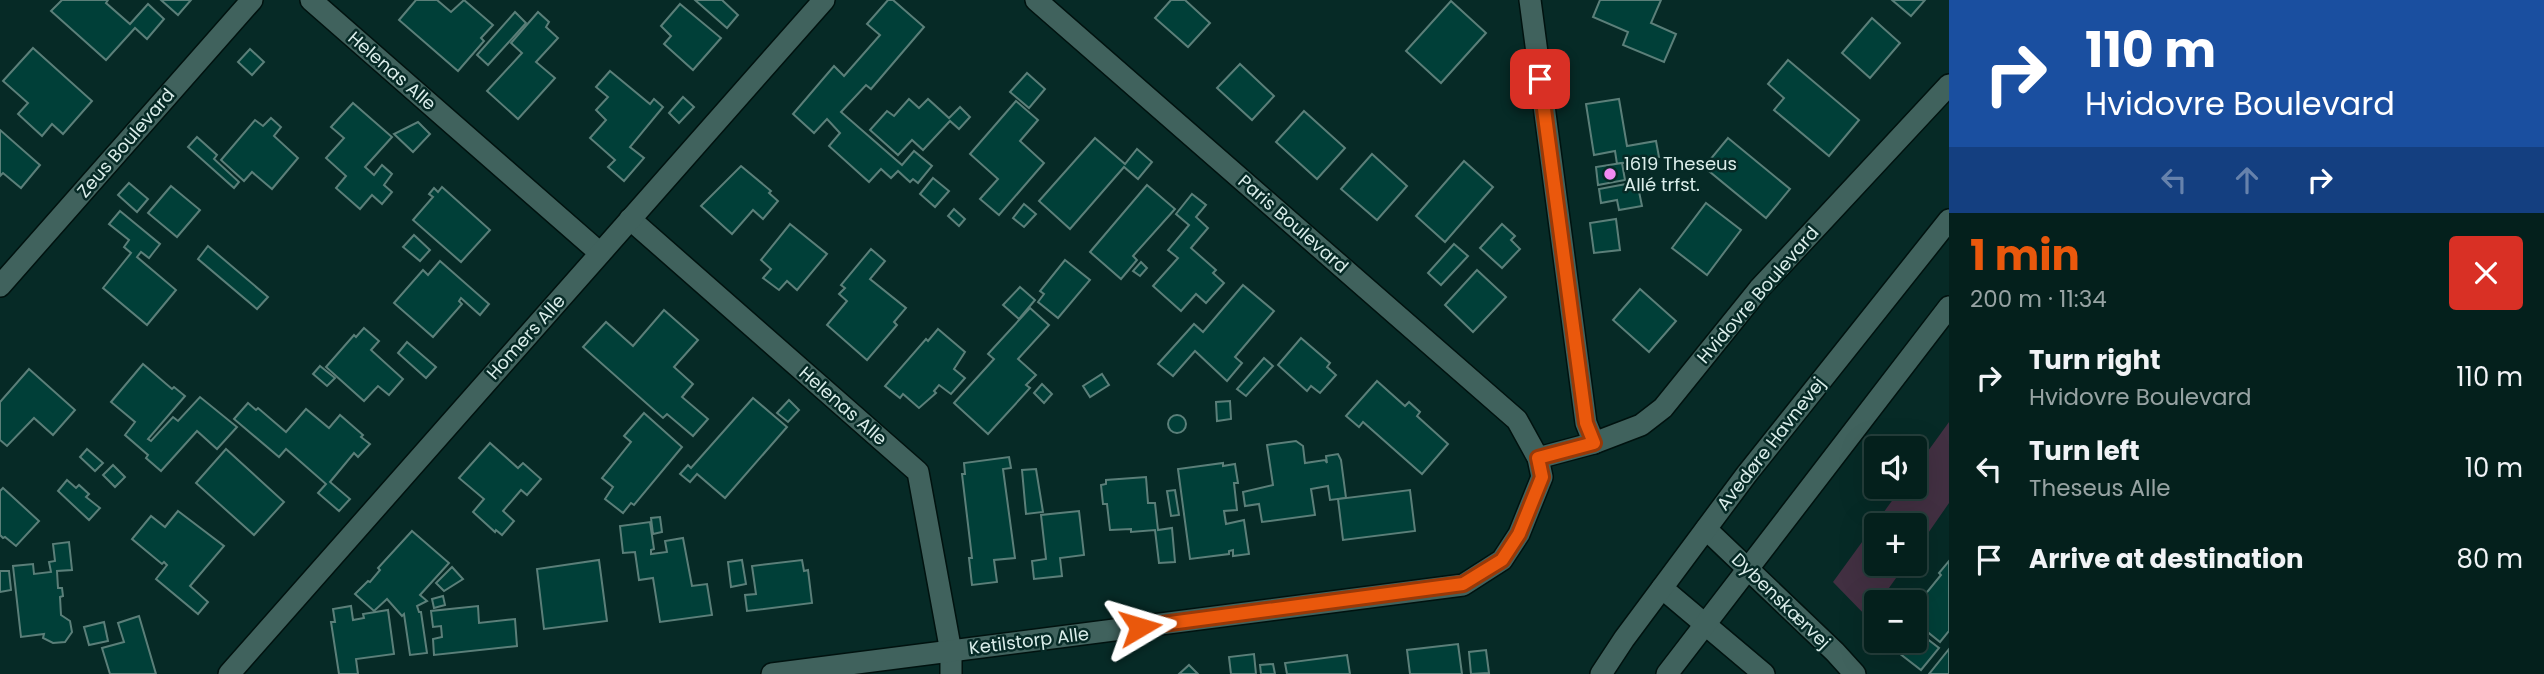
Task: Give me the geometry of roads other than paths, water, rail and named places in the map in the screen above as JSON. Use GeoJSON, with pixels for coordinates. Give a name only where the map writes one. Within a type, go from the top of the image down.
{"type":"FeatureCollection","features":[{"type":"Feature","properties":{"kind":"street","name":"Zeus Boulevard"},"geometry":{"type":"LineString","coordinates":[[0,286],[252,0]]}},
{"type":"Feature","properties":{"kind":"street","name":"Helenas Alle"},"geometry":{"type":"LineString","coordinates":[[311,0],[600,253]]}},
{"type":"Feature","properties":{"kind":"street","name":"Homers Alle"},"geometry":{"type":"LineString","coordinates":[[229,674],[824,0]]}},
{"type":"Feature","properties":{"kind":"street","name":"Paris Boulevard"},"geometry":{"type":"LineString","coordinates":[[1036,0],[1517,420],[1538,458]]}},
{"type":"Feature","properties":{"kind":"street"},"geometry":{"type":"LineString","coordinates":[[1530,0],[1586,423],[1594,443]]}},
{"type":"Feature","properties":{"kind":"street","name":"Hvidovre Boulevard"},"geometry":{"type":"LineString","coordinates":[[1538,458],[1594,443],[1641,425],[1663,408],[1759,289],[1949,85]]}},
{"type":"Feature","properties":{"kind":"street","name":"Helenas Alle"},"geometry":{"type":"LineString","coordinates":[[630,219],[918,472],[951,652],[951,674]]}},
{"type":"Feature","properties":{"kind":"street","name":"Avedøre Havnevej"},"geometry":{"type":"LineString","coordinates":[[1601,674],[1754,464],[1949,220]]}},
{"type":"Feature","properties":{"kind":"street"},"geometry":{"type":"LineString","coordinates":[[1667,674],[1949,307]]}},
{"type":"Feature","properties":{"kind":"street","name":"Ketilstorp Alle"},"geometry":{"type":"LineString","coordinates":[[772,674],[1463,584],[1502,560],[1519,534],[1542,477],[1538,458]]}},
{"type":"Feature","properties":{"kind":"street","name":"Dybenskærvej"},"geometry":{"type":"LineString","coordinates":[[1706,529],[1855,674]]}},
{"type":"Feature","properties":{"kind":"street"},"geometry":{"type":"LineString","coordinates":[[1662,588],[1764,674]]}},
{"type":"Feature","properties":{"kind":"place","name":"1619 Theseus Allé trfst."},"geometry":{"type":"Point","coordinates":[1610,174]}}]}
